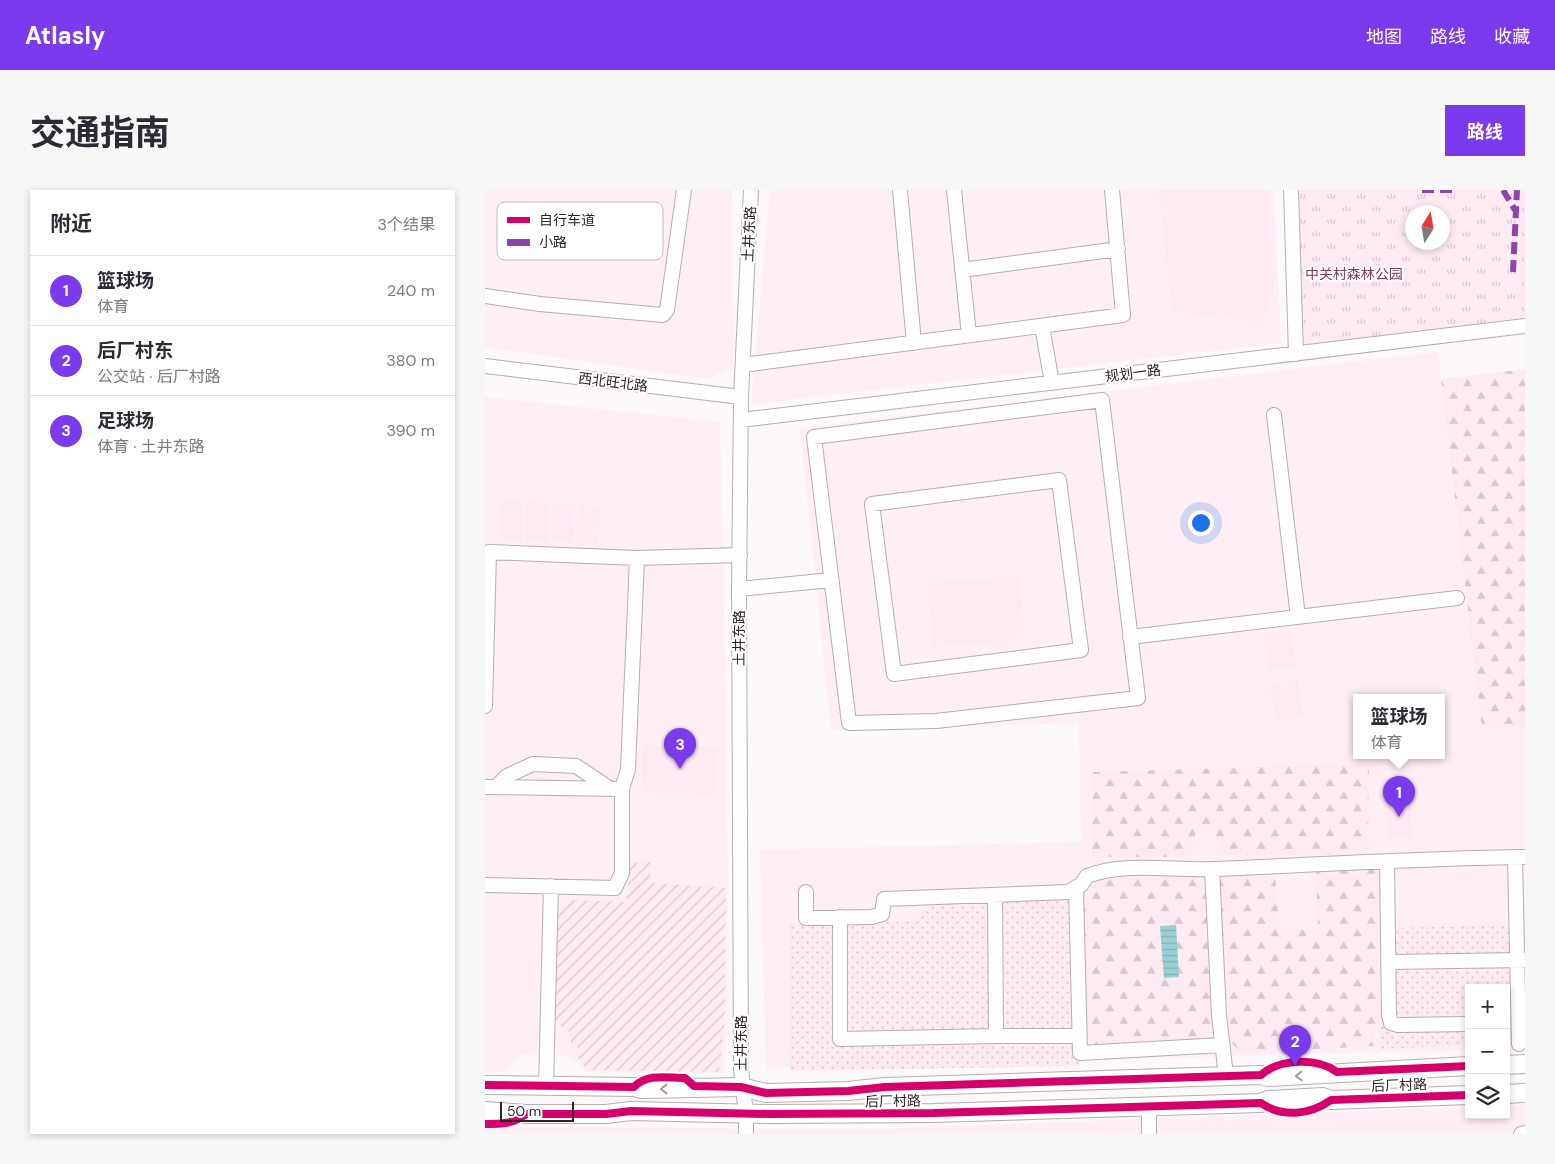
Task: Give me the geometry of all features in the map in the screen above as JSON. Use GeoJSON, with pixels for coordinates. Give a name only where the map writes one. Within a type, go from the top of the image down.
{"type":"FeatureCollection","features":[{"type":"Feature","properties":{"kind":"main road"},"geometry":{"type":"LineString","coordinates":[[1510,1065],[1525,1064]]}},
{"type":"Feature","properties":{"kind":"main road","name":"后厂村路"},"geometry":{"type":"LineString","coordinates":[[485,1085],[657,1089],[741,1087],[766,1093],[826,1092],[885,1086],[1225,1076],[1305,1076],[1465,1066]]}},
{"type":"Feature","properties":{"kind":"main road"},"geometry":{"type":"LineString","coordinates":[[1510,1094],[1525,1093]]}},
{"type":"Feature","properties":{"kind":"main road","name":"后厂村路"},"geometry":{"type":"LineString","coordinates":[[485,1111],[536,1114],[631,1112],[746,1114],[934,1113],[1261,1103],[1269,1100],[1323,1098],[1331,1100],[1465,1095]]}},
{"type":"Feature","properties":{"kind":"street"},"geometry":{"type":"LineString","coordinates":[[485,296],[540,304],[663,315],[667,310],[684,190]]}},
{"type":"Feature","properties":{"kind":"street","name":"土井东路"},"geometry":{"type":"LineString","coordinates":[[746,1134],[746,1114],[741,1087],[739,589],[741,397],[751,190]]}},
{"type":"Feature","properties":{"kind":"street"},"geometry":{"type":"LineString","coordinates":[[900,190],[914,343]]}},
{"type":"Feature","properties":{"kind":"street"},"geometry":{"type":"LineString","coordinates":[[955,190],[969,335]]}},
{"type":"Feature","properties":{"kind":"street"},"geometry":{"type":"LineString","coordinates":[[743,365],[1123,315],[1112,190]]}},
{"type":"Feature","properties":{"kind":"street"},"geometry":{"type":"LineString","coordinates":[[1291,190],[1296,354]]}},
{"type":"Feature","properties":{"kind":"street"},"geometry":{"type":"LineString","coordinates":[[962,270],[1118,249]]}},
{"type":"Feature","properties":{"kind":"street"},"geometry":{"type":"LineString","coordinates":[[1042,326],[1051,383]]}},
{"type":"Feature","properties":{"kind":"street","name":"规划一路"},"geometry":{"type":"LineString","coordinates":[[741,420],[1525,326]]}},
{"type":"Feature","properties":{"kind":"street","name":"西北旺北路"},"geometry":{"type":"LineString","coordinates":[[485,366],[741,397]]}},
{"type":"Feature","properties":{"kind":"street"},"geometry":{"type":"LineString","coordinates":[[1102,400],[1137,698],[936,721],[849,723],[831,580],[814,437],[1102,400]]}},
{"type":"Feature","properties":{"kind":"street"},"geometry":{"type":"LineString","coordinates":[[1274,415],[1298,617]]}},
{"type":"Feature","properties":{"kind":"street"},"geometry":{"type":"LineString","coordinates":[[1059,480],[1081,650],[894,674],[872,504],[1059,480]]}},
{"type":"Feature","properties":{"kind":"street"},"geometry":{"type":"LineString","coordinates":[[485,706],[489,552],[637,558],[740,555]]}},
{"type":"Feature","properties":{"kind":"street"},"geometry":{"type":"LineString","coordinates":[[485,885],[615,888],[622,873],[616,789],[628,769],[637,558]]}},
{"type":"Feature","properties":{"kind":"street"},"geometry":{"type":"LineString","coordinates":[[739,589],[831,580]]}},
{"type":"Feature","properties":{"kind":"street"},"geometry":{"type":"LineString","coordinates":[[1130,637],[1457,598]]}},
{"type":"Feature","properties":{"kind":"street"},"geometry":{"type":"LineString","coordinates":[[490,787],[507,776],[533,764],[576,766],[616,789]]}},
{"type":"Feature","properties":{"kind":"street"},"geometry":{"type":"LineString","coordinates":[[490,787],[616,789]]}},
{"type":"Feature","properties":{"kind":"street"},"geometry":{"type":"LineString","coordinates":[[806,892],[806,918],[872,917],[882,914],[884,899],[1068,892],[1087,876],[1116,869],[1212,869],[1520,857],[1521,960],[1517,1007],[1519,1044]]}},
{"type":"Feature","properties":{"kind":"street"},"geometry":{"type":"LineString","coordinates":[[1387,861],[1389,1015],[1391,1023],[1399,1025],[1465,1024]]}},
{"type":"Feature","properties":{"kind":"street"},"geometry":{"type":"LineString","coordinates":[[1212,869],[1219,1015],[1225,1076]]}},
{"type":"Feature","properties":{"kind":"street"},"geometry":{"type":"LineString","coordinates":[[546,1086],[551,886]]}},
{"type":"Feature","properties":{"kind":"street"},"geometry":{"type":"LineString","coordinates":[[1076,887],[1080,1053],[1222,1045]]}},
{"type":"Feature","properties":{"kind":"street"},"geometry":{"type":"LineString","coordinates":[[995,895],[996,1036]]}},
{"type":"Feature","properties":{"kind":"street"},"geometry":{"type":"LineString","coordinates":[[840,917],[840,1039],[1080,1036]]}},
{"type":"Feature","properties":{"kind":"street"},"geometry":{"type":"LineString","coordinates":[[1388,962],[1521,960]]}},
{"type":"Feature","properties":{"kind":"street"},"geometry":{"type":"LineString","coordinates":[[1149,1107],[1149,1134]]}},
{"type":"Feature","properties":{"kind":"street"},"geometry":{"type":"LineString","coordinates":[[1521,1134],[1525,1133]]}},
{"type":"Feature","properties":{"kind":"shaded area"},"geometry":{"type":"Polygon","coordinates":[[[485,190],[732,190],[733,366],[708,379],[485,347],[485,190]]]}},
{"type":"Feature","properties":{"kind":"shaded area"},"geometry":{"type":"Polygon","coordinates":[[[770,190],[1273,190],[1281,343],[751,404],[770,190]]]}},
{"type":"Feature","properties":{"kind":"shaded area"},"geometry":{"type":"Polygon","coordinates":[[[1438,352],[1482,728],[1525,727],[1525,1049],[1510,1049],[1510,984],[1465,984],[1465,1050],[766,1068],[760,850],[1081,842],[1079,723],[831,730],[800,428],[1438,352]]]}},
{"type":"Feature","properties":{"kind":"shaded area"},"geometry":{"type":"Polygon","coordinates":[[[485,397],[720,422],[726,707],[729,1023],[723,1073],[587,1072],[571,1057],[521,1054],[505,1072],[485,1071],[485,397]]]}},
{"type":"Feature","properties":{"kind":"shaded area"},"geometry":{"type":"Polygon","coordinates":[[[1510,1105],[1525,1105],[1525,1134],[485,1134],[485,1127],[876,1129],[1465,1107],[1465,1119],[1510,1119],[1510,1105]]]}},
{"type":"Feature","properties":{"kind":"green space"},"geometry":{"type":"Polygon","coordinates":[[[1159,190],[1267,190],[1274,290],[1261,322],[1172,311],[1159,190]]]}},
{"type":"Feature","properties":{"kind":"green space","name":"中关村森林公园"},"geometry":{"type":"Polygon","coordinates":[[[1284,190],[1525,190],[1525,317],[1292,349],[1284,190]]]}},
{"type":"Feature","properties":{"kind":"green space"},"geometry":{"type":"Polygon","coordinates":[[[1525,369],[1525,727],[1482,728],[1441,379],[1525,369]]]}},
{"type":"Feature","properties":{"kind":"green space"},"geometry":{"type":"Polygon","coordinates":[[[501,502],[522,502],[521,541],[500,540],[501,502]]]}},
{"type":"Feature","properties":{"kind":"green space"},"geometry":{"type":"Polygon","coordinates":[[[527,502],[548,503],[547,541],[526,540],[527,502]]]}},
{"type":"Feature","properties":{"kind":"green space"},"geometry":{"type":"Polygon","coordinates":[[[553,503],[575,504],[573,542],[552,542],[553,503]]]}},
{"type":"Feature","properties":{"kind":"green space"},"geometry":{"type":"Polygon","coordinates":[[[578,505],[600,506],[598,544],[577,544],[578,505]]]}},
{"type":"Feature","properties":{"kind":"green space"},"geometry":{"type":"Polygon","coordinates":[[[1018,575],[1025,638],[934,647],[927,584],[1018,575]]]}},
{"type":"Feature","properties":{"kind":"green space"},"geometry":{"type":"Polygon","coordinates":[[[1290,629],[1296,666],[1269,670],[1263,633],[1290,629]]]}},
{"type":"Feature","properties":{"kind":"green space"},"geometry":{"type":"Polygon","coordinates":[[[1297,679],[1304,717],[1277,721],[1270,684],[1297,679]]]}},
{"type":"Feature","properties":{"kind":"green space"},"geometry":{"type":"Polygon","coordinates":[[[643,745],[718,747],[717,794],[642,792],[643,745]]]}},
{"type":"Feature","properties":{"kind":"green space"},"geometry":{"type":"Polygon","coordinates":[[[1369,764],[1368,855],[1225,855],[1214,832],[1196,832],[1190,857],[1092,857],[1093,772],[1369,764]]]}},
{"type":"Feature","properties":{"kind":"green space"},"geometry":{"type":"Polygon","coordinates":[[[1388,797],[1410,797],[1411,838],[1388,838],[1388,797]]]}},
{"type":"Feature","properties":{"kind":"green space"},"geometry":{"type":"Polygon","coordinates":[[[651,862],[650,883],[726,888],[725,1021],[719,1072],[588,1070],[577,1057],[577,1045],[571,1044],[571,1033],[553,1021],[556,914],[561,904],[569,900],[626,902],[630,863],[651,862]]]}},
{"type":"Feature","properties":{"kind":"green space"},"geometry":{"type":"Polygon","coordinates":[[[1378,867],[1385,1020],[1375,1026],[1374,1046],[1241,1053],[1228,1039],[1218,875],[1275,873],[1279,929],[1318,929],[1316,869],[1378,867]]]}},
{"type":"Feature","properties":{"kind":"green space"},"geometry":{"type":"Polygon","coordinates":[[[1127,873],[1190,876],[1207,891],[1215,1033],[1207,1034],[1209,1042],[1085,1049],[1083,895],[1099,879],[1127,873]]]}},
{"type":"Feature","properties":{"kind":"green space"},"geometry":{"type":"Polygon","coordinates":[[[1063,896],[1073,908],[1079,1066],[790,1071],[789,924],[916,921],[930,900],[1063,896]]]}},
{"type":"Feature","properties":{"kind":"green space"},"geometry":{"type":"Polygon","coordinates":[[[1525,925],[1525,1043],[1510,1044],[1510,984],[1465,984],[1465,1045],[1381,1049],[1379,1029],[1393,1018],[1392,928],[1525,925]]]}},
{"type":"Feature","properties":{"kind":"water"},"geometry":{"type":"Polygon","coordinates":[[[1176,925],[1179,977],[1164,978],[1160,926],[1176,925]]]}},
{"type":"Feature","properties":{"kind":"marked path"},"geometry":{"type":"LineString","coordinates":[[1422,190],[1452,190]]}},
{"type":"Feature","properties":{"kind":"marked path"},"geometry":{"type":"LineString","coordinates":[[1503,190],[1515,210]]}},
{"type":"Feature","properties":{"kind":"marked path"},"geometry":{"type":"LineString","coordinates":[[1513,272],[1517,190]]}},
{"type":"Feature","properties":{"kind":"cycle path"},"geometry":{"type":"LineString","coordinates":[[485,1085],[634,1087],[651,1078],[665,1077],[685,1078],[694,1086],[741,1087],[766,1093],[848,1091],[885,1087],[1261,1075],[1278,1065],[1299,1062],[1320,1064],[1337,1072],[1465,1066]]}},
{"type":"Feature","properties":{"kind":"cycle path"},"geometry":{"type":"LineString","coordinates":[[485,1124],[512,1122],[526,1114],[606,1114],[631,1111],[769,1114],[934,1113],[1261,1103],[1278,1111],[1296,1113],[1314,1109],[1331,1100],[1465,1095]]}},
{"type":"Feature","properties":{"kind":"place","name":"足球场"},"geometry":{"type":"Point","coordinates":[680,769]}},
{"type":"Feature","properties":{"kind":"place","name":"篮球场"},"geometry":{"type":"Point","coordinates":[1399,817]}},
{"type":"Feature","properties":{"kind":"place","name":"后厂村东"},"geometry":{"type":"Point","coordinates":[1295,1066]}}]}
